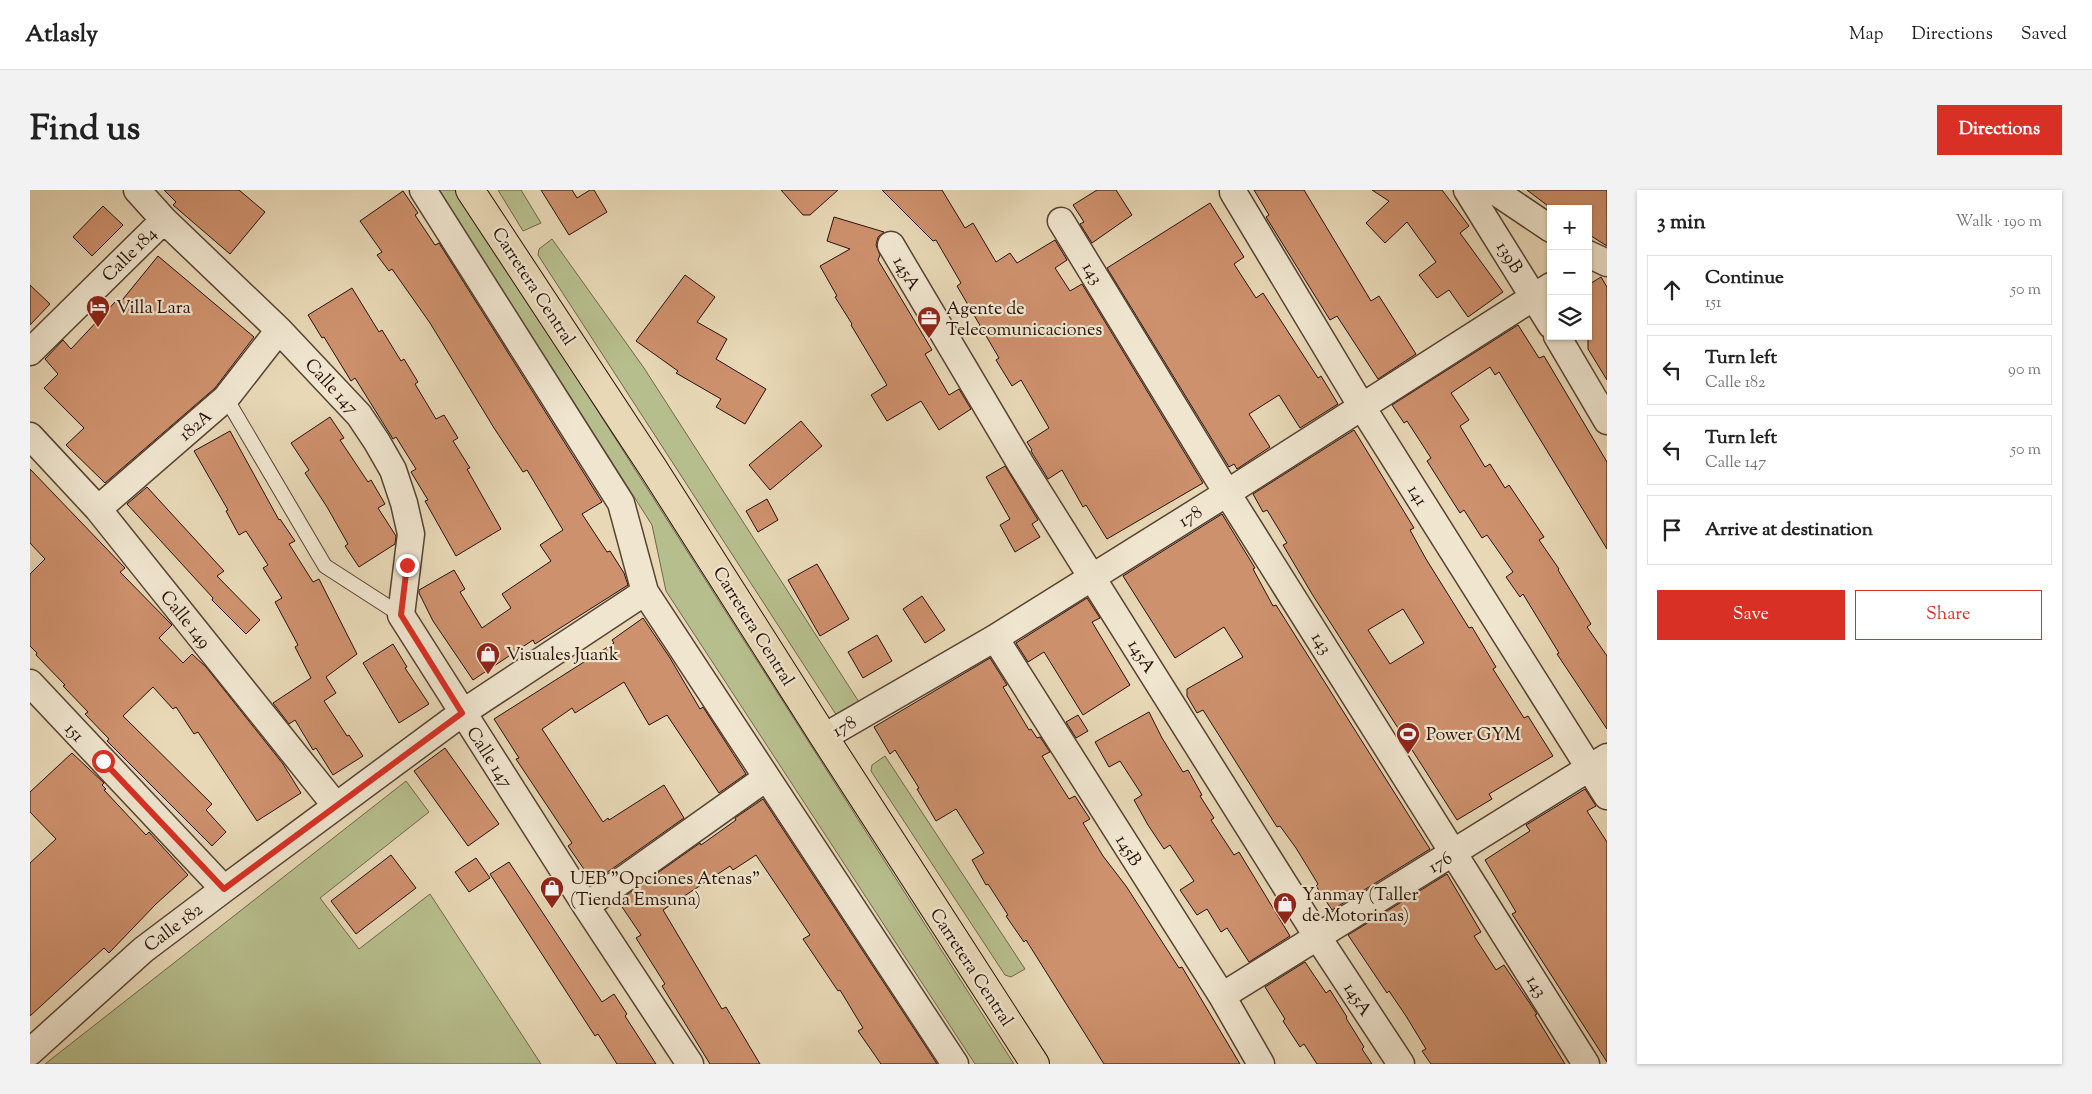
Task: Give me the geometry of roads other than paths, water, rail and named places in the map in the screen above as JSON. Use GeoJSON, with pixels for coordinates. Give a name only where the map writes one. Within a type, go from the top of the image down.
{"type":"FeatureCollection","features":[{"type":"Feature","properties":{"kind":"main road","name":"Carretera Central"},"geometry":{"type":"LineString","coordinates":[[470,190],[653,468],[1035,1064]]}},
{"type":"Feature","properties":{"kind":"street","name":"Calle 147"},"geometry":{"type":"LineString","coordinates":[[137,190],[164,220],[279,330],[359,415],[378,442],[394,470],[411,534],[401,615],[586,906],[690,1064]]}},
{"type":"Feature","properties":{"kind":"street"},"geometry":{"type":"LineString","coordinates":[[423,190],[621,503],[645,592],[955,1064]]}},
{"type":"Feature","properties":{"kind":"street","name":"139B"},"geometry":{"type":"LineString","coordinates":[[1467,190],[1542,291],[1547,310]]}},
{"type":"Feature","properties":{"kind":"street"},"geometry":{"type":"LineString","coordinates":[[1493,190],[1547,226]]}},
{"type":"Feature","properties":{"kind":"street","name":"141"},"geometry":{"type":"LineString","coordinates":[[1233,192],[1362,407],[1598,763],[1607,796]]}},
{"type":"Feature","properties":{"kind":"street","name":"Calle 184"},"geometry":{"type":"LineString","coordinates":[[30,352],[164,220]]}},
{"type":"Feature","properties":{"kind":"street","name":"143"},"geometry":{"type":"LineString","coordinates":[[1061,221],[1227,493],[1586,1064]]}},
{"type":"Feature","properties":{"kind":"street","name":"145A"},"geometry":{"type":"LineString","coordinates":[[890,245],[1002,433],[1317,936],[1401,1064]]}},
{"type":"Feature","properties":{"kind":"street","name":"178"},"geometry":{"type":"LineString","coordinates":[[824,737],[995,638],[1227,493],[1542,291]]}},
{"type":"Feature","properties":{"kind":"street","name":"182А"},"geometry":{"type":"LineString","coordinates":[[98,509],[226,398],[279,330]]}},
{"type":"Feature","properties":{"kind":"street"},"geometry":{"type":"LineString","coordinates":[[1559,340],[1607,421]]}},
{"type":"Feature","properties":{"kind":"street","name":"Calle 149"},"geometry":{"type":"LineString","coordinates":[[30,436],[98,509],[336,806]]}},
{"type":"Feature","properties":{"kind":"street","name":"Calle 182"},"geometry":{"type":"LineString","coordinates":[[30,1052],[143,950],[224,889],[462,713],[645,592]]}},
{"type":"Feature","properties":{"kind":"street","name":"145B"},"geometry":{"type":"LineString","coordinates":[[995,638],[1222,996],[1261,1064]]}},
{"type":"Feature","properties":{"kind":"street","name":"151"},"geometry":{"type":"LineString","coordinates":[[30,683],[224,889]]}},
{"type":"Feature","properties":{"kind":"street","name":"176"},"geometry":{"type":"LineString","coordinates":[[1222,996],[1317,936],[1454,854],[1598,763]]}},
{"type":"Feature","properties":{"kind":"street"},"geometry":{"type":"LineString","coordinates":[[586,906],[766,778]]}},
{"type":"Feature","properties":{"kind":"lane"},"geometry":{"type":"LineString","coordinates":[[226,398],[325,566],[401,615]]}},
{"type":"Feature","properties":{"kind":"place","name":"Villa Lara"},"geometry":{"type":"Point","coordinates":[98,328]}},
{"type":"Feature","properties":{"kind":"place","name":"Agente de Telecomunicaciones"},"geometry":{"type":"Point","coordinates":[929,339]}},
{"type":"Feature","properties":{"kind":"place","name":"Visuales Juank"},"geometry":{"type":"Point","coordinates":[488,675]}},
{"type":"Feature","properties":{"kind":"place","name":"Power GYM"},"geometry":{"type":"Point","coordinates":[1408,755]}},
{"type":"Feature","properties":{"kind":"place","name":"UEB \"Opciones Atenas\" (Tienda Emsuna)"},"geometry":{"type":"Point","coordinates":[552,909]}},
{"type":"Feature","properties":{"kind":"place","name":"Yanmay (Taller de Motorinas)"},"geometry":{"type":"Point","coordinates":[1285,925]}}]}
